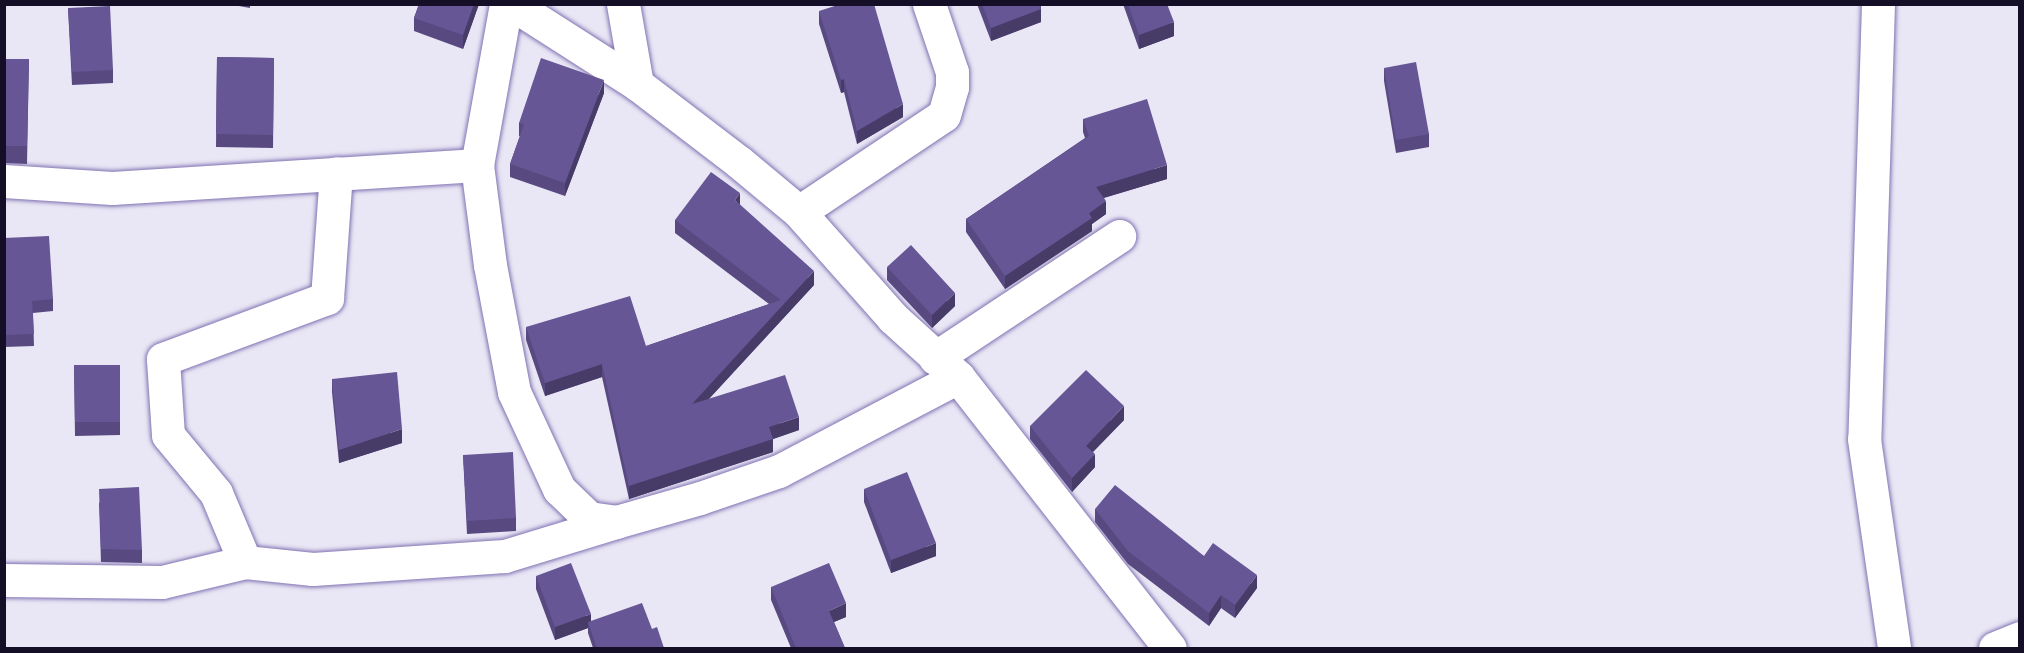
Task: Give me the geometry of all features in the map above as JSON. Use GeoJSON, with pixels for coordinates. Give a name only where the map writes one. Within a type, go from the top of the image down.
{"type":"FeatureCollection","features":[{"type":"Feature","properties":{"kind":"street"},"geometry":{"type":"LineString","coordinates":[[506,4],[477,165],[490,265],[514,392],[559,489],[589,518],[616,522]]}},
{"type":"Feature","properties":{"kind":"street"},"geometry":{"type":"LineString","coordinates":[[512,4],[637,84],[739,162],[799,212],[892,318],[946,367],[1170,648]]}},
{"type":"Feature","properties":{"kind":"street"},"geometry":{"type":"LineString","coordinates":[[623,4],[637,84]]}},
{"type":"Feature","properties":{"kind":"street"},"geometry":{"type":"LineString","coordinates":[[799,212],[944,115],[952,87],[951,72],[929,4]]}},
{"type":"Feature","properties":{"kind":"street"},"geometry":{"type":"LineString","coordinates":[[1878,4],[1864,439],[1894,648]]}},
{"type":"Feature","properties":{"kind":"street"},"geometry":{"type":"LineString","coordinates":[[4,181],[112,188],[477,165]]}},
{"type":"Feature","properties":{"kind":"street"},"geometry":{"type":"LineString","coordinates":[[245,562],[216,494],[168,435],[163,359],[327,298],[336,173]]}},
{"type":"Feature","properties":{"kind":"street"},"geometry":{"type":"LineString","coordinates":[[4,580],[162,582],[245,562],[313,569],[505,556],[700,498],[779,471],[946,367],[1119,236]]}},
{"type":"Feature","properties":{"kind":"street"},"geometry":{"type":"LineString","coordinates":[[1995,648],[2019,638]]}},
{"type":"Feature","properties":{"kind":"building"},"geometry":{"type":"Polygon","coordinates":[[[419,4],[474,4],[463,35],[414,18],[419,4]]]}},
{"type":"Feature","properties":{"kind":"building"},"geometry":{"type":"Polygon","coordinates":[[[841,4],[874,4],[903,104],[857,131],[844,79],[841,80],[819,11],[841,4]]]}},
{"type":"Feature","properties":{"kind":"building"},"geometry":{"type":"Polygon","coordinates":[[[982,4],[1040,4],[1041,9],[991,28],[982,4]]]}},
{"type":"Feature","properties":{"kind":"building"},"geometry":{"type":"Polygon","coordinates":[[[1128,4],[1167,4],[1174,22],[1139,35],[1128,4]]]}},
{"type":"Feature","properties":{"kind":"building"},"geometry":{"type":"Polygon","coordinates":[[[110,6],[113,70],[72,72],[68,8],[110,6]]]}},
{"type":"Feature","properties":{"kind":"building"},"geometry":{"type":"Polygon","coordinates":[[[217,57],[274,58],[273,135],[216,134],[217,57]]]}},
{"type":"Feature","properties":{"kind":"building"},"geometry":{"type":"Polygon","coordinates":[[[541,58],[604,80],[565,183],[510,164],[524,124],[519,123],[541,58]]]}},
{"type":"Feature","properties":{"kind":"building"},"geometry":{"type":"Polygon","coordinates":[[[4,59],[29,59],[27,146],[4,146],[4,59]]]}},
{"type":"Feature","properties":{"kind":"building"},"geometry":{"type":"Polygon","coordinates":[[[1416,62],[1429,134],[1396,140],[1384,68],[1416,62]]]}},
{"type":"Feature","properties":{"kind":"building"},"geometry":{"type":"Polygon","coordinates":[[[1147,99],[1167,165],[1096,187],[1106,201],[1089,213],[1092,218],[1005,276],[966,219],[1089,136],[1083,119],[1147,99]]]}},
{"type":"Feature","properties":{"kind":"building"},"geometry":{"type":"Polygon","coordinates":[[[711,172],[740,193],[735,200],[814,271],[692,404],[785,375],[799,417],[769,427],[773,439],[629,486],[602,364],[545,383],[526,327],[630,296],[646,346],[781,300],[675,220],[711,172]]]}},
{"type":"Feature","properties":{"kind":"building"},"geometry":{"type":"Polygon","coordinates":[[[49,236],[53,299],[32,301],[34,334],[4,335],[4,238],[49,236]]]}},
{"type":"Feature","properties":{"kind":"building"},"geometry":{"type":"Polygon","coordinates":[[[911,245],[955,293],[932,315],[887,267],[911,245]]]}},
{"type":"Feature","properties":{"kind":"building"},"geometry":{"type":"Polygon","coordinates":[[[74,365],[120,365],[120,422],[75,422],[74,365]]]}},
{"type":"Feature","properties":{"kind":"building"},"geometry":{"type":"Polygon","coordinates":[[[1086,370],[1124,406],[1086,446],[1095,454],[1072,478],[1030,426],[1086,370]]]}},
{"type":"Feature","properties":{"kind":"building"},"geometry":{"type":"Polygon","coordinates":[[[397,372],[402,429],[339,450],[332,379],[397,372]]]}},
{"type":"Feature","properties":{"kind":"building"},"geometry":{"type":"Polygon","coordinates":[[[513,452],[516,518],[467,521],[463,455],[513,452]]]}},
{"type":"Feature","properties":{"kind":"building"},"geometry":{"type":"Polygon","coordinates":[[[907,472],[936,543],[891,560],[864,489],[907,472]]]}},
{"type":"Feature","properties":{"kind":"building"},"geometry":{"type":"Polygon","coordinates":[[[1115,485],[1204,556],[1213,543],[1257,575],[1235,605],[1221,595],[1209,613],[1128,551],[1095,509],[1115,485]]]}},
{"type":"Feature","properties":{"kind":"building"},"geometry":{"type":"Polygon","coordinates":[[[139,487],[142,550],[101,549],[99,489],[139,487]]]}},
{"type":"Feature","properties":{"kind":"building"},"geometry":{"type":"Polygon","coordinates":[[[571,563],[591,614],[555,627],[536,576],[571,563]]]}},
{"type":"Feature","properties":{"kind":"building"},"geometry":{"type":"Polygon","coordinates":[[[829,563],[846,603],[829,611],[845,648],[796,648],[771,587],[829,563]]]}},
{"type":"Feature","properties":{"kind":"building"},"geometry":{"type":"Polygon","coordinates":[[[642,603],[652,629],[657,627],[664,648],[597,648],[588,622],[642,603]]]}}]}
